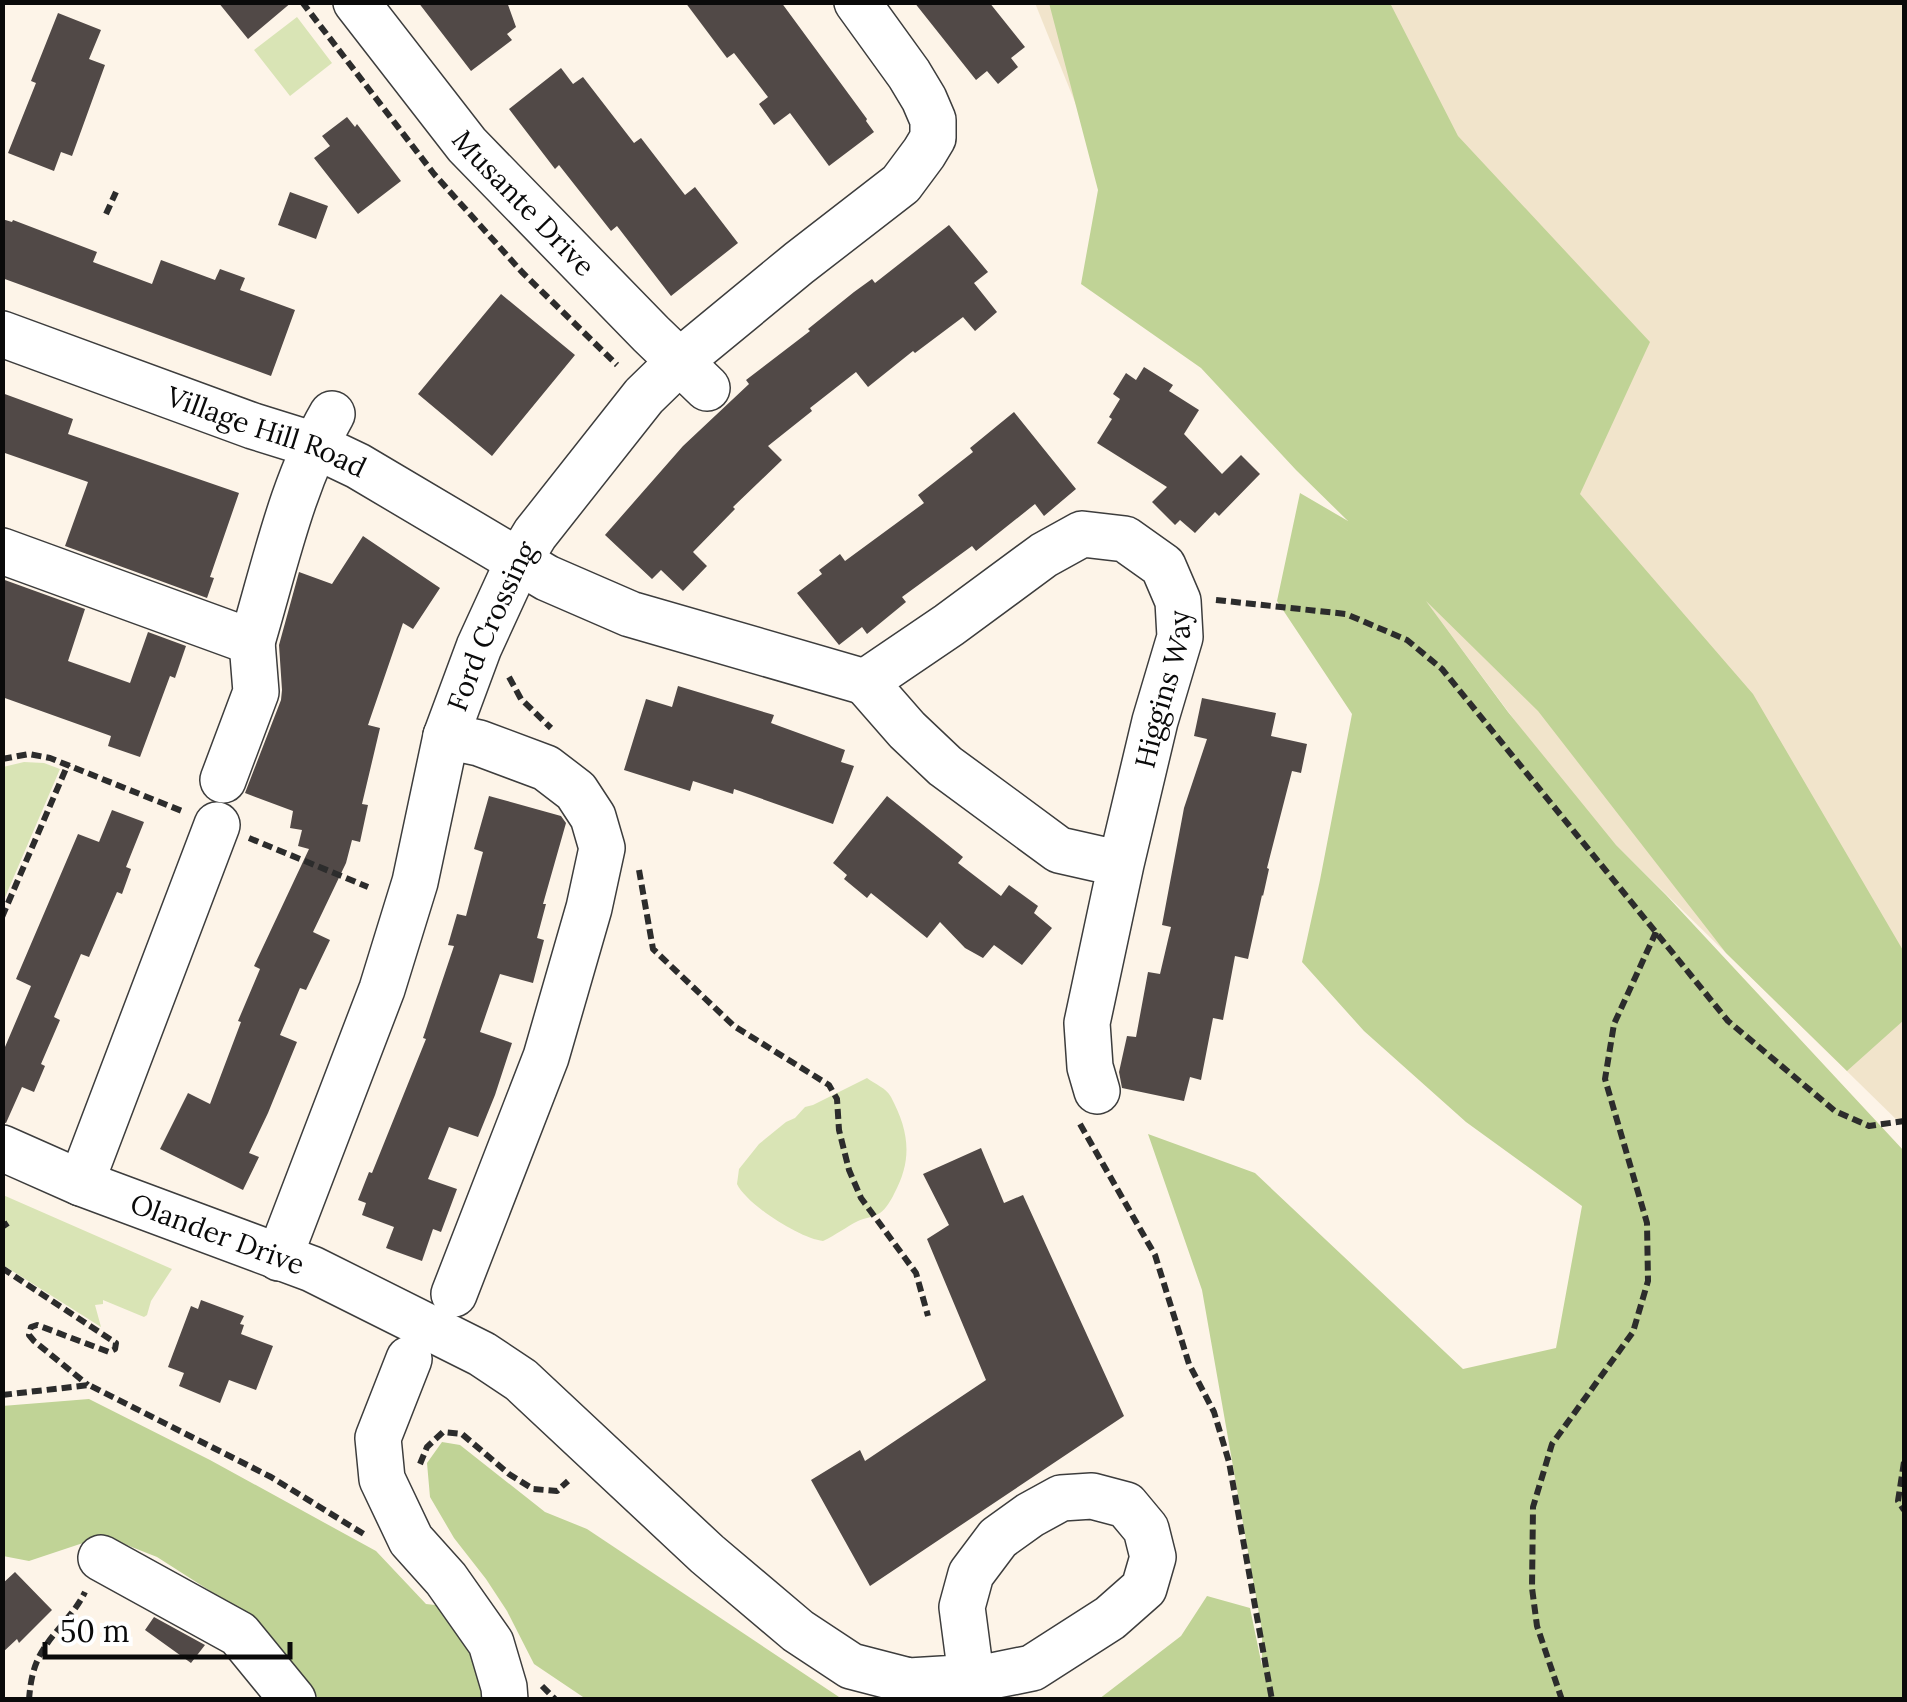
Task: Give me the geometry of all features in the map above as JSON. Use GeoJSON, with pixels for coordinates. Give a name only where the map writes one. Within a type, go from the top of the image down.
{"type":"FeatureCollection","features":[{"type":"Feature","properties":{"kind":"street","name":"Musante Drive"},"geometry":{"type":"LineString","coordinates":[[356,2],[467,145],[694,374]]}},
{"type":"Feature","properties":{"kind":"street","name":"Ford Crossing"},"geometry":{"type":"LineString","coordinates":[[279,1258],[382,989],[416,882],[446,736],[479,646],[518,562],[535,534],[644,396],[694,374],[799,263],[901,184],[932,138],[932,120],[924,99],[857,2]]}},
{"type":"Feature","properties":{"kind":"street","name":"Village Hill Road"},"geometry":{"type":"LineString","coordinates":[[2,334],[254,426],[323,429],[358,466],[518,562]]}},
{"type":"Feature","properties":{"kind":"street"},"geometry":{"type":"LineString","coordinates":[[223,780],[256,692],[252,642],[301,480],[323,429]]}},
{"type":"Feature","properties":{"kind":"street","name":"Higgins Way"},"geometry":{"type":"LineString","coordinates":[[865,682],[1044,554],[1082,534],[1125,539],[1163,566],[1178,601],[1180,638],[1120,864],[1087,1023],[1088,1108]]}},
{"type":"Feature","properties":{"kind":"street"},"geometry":{"type":"LineString","coordinates":[[2,551],[252,642]]}},
{"type":"Feature","properties":{"kind":"street"},"geometry":{"type":"LineString","coordinates":[[518,562],[630,614],[865,682],[945,766],[1059,850],[1120,864]]}},
{"type":"Feature","properties":{"kind":"street"},"geometry":{"type":"LineString","coordinates":[[446,736],[546,768],[576,790],[593,817],[602,848],[546,1057],[431,1326],[378,1438],[382,1479],[411,1540],[446,1579],[491,1643],[504,1686],[522,1691]]}},
{"type":"Feature","properties":{"kind":"street"},"geometry":{"type":"LineString","coordinates":[[81,1183],[217,825]]}},
{"type":"Feature","properties":{"kind":"street","name":"Olander Drive"},"geometry":{"type":"LineString","coordinates":[[2,1148],[81,1183],[312,1269],[431,1326],[521,1380],[708,1554],[798,1631],[852,1666],[909,1681],[971,1676]]}},
{"type":"Feature","properties":{"kind":"street"},"geometry":{"type":"LineString","coordinates":[[1092,1496],[1126,1505],[1146,1529],[1153,1557],[1144,1588],[1110,1618],[1032,1668],[971,1676],[962,1608],[971,1574],[998,1538],[1061,1498],[1092,1496]]}},
{"type":"Feature","properties":{"kind":"street"},"geometry":{"type":"LineString","coordinates":[[101,1558],[240,1634],[293,1700]]}},
{"type":"Feature","properties":{"kind":"path"},"geometry":{"type":"LineString","coordinates":[[106,214],[116,192]]}},
{"type":"Feature","properties":{"kind":"path"},"geometry":{"type":"LineString","coordinates":[[1178,601],[1199,599],[1346,614],[1408,640],[1442,669],[1728,1021],[1835,1111],[1869,1126],[1904,1121]]}},
{"type":"Feature","properties":{"kind":"path"},"geometry":{"type":"LineString","coordinates":[[504,667],[521,699],[559,738]]}},
{"type":"Feature","properties":{"kind":"path"},"geometry":{"type":"LineString","coordinates":[[2,917],[68,764]]}},
{"type":"Feature","properties":{"kind":"path"},"geometry":{"type":"LineString","coordinates":[[638,864],[653,948],[734,1026],[829,1086],[836,1099],[838,1130],[862,1198],[916,1273],[928,1316]]}},
{"type":"Feature","properties":{"kind":"path"},"geometry":{"type":"LineString","coordinates":[[1562,1700],[1537,1626],[1532,1588],[1533,1507],[1552,1444],[1633,1332],[1648,1281],[1647,1224],[1605,1079],[1614,1024],[1656,932]]}},
{"type":"Feature","properties":{"kind":"path"},"geometry":{"type":"LineString","coordinates":[[1088,1108],[1155,1255],[1189,1364],[1214,1412],[1229,1462],[1272,1700]]}},
{"type":"Feature","properties":{"kind":"path"},"geometry":{"type":"LineString","coordinates":[[2,1268],[116,1343],[115,1349],[108,1352],[37,1325],[31,1327],[34,1341],[89,1385],[271,1478],[372,1538]]}},
{"type":"Feature","properties":{"kind":"path"},"geometry":{"type":"LineString","coordinates":[[2,1395],[89,1385]]}},
{"type":"Feature","properties":{"kind":"path"},"geometry":{"type":"LineString","coordinates":[[420,1482],[420,1463],[427,1447],[443,1432],[462,1434],[533,1490],[557,1491],[568,1480]]}},
{"type":"Feature","properties":{"kind":"path"},"geometry":{"type":"LineString","coordinates":[[1904,1462],[1898,1501],[1904,1510]]}},
{"type":"Feature","properties":{"kind":"path"},"geometry":{"type":"LineString","coordinates":[[29,1700],[39,1656],[78,1607],[101,1558]]}},
{"type":"Feature","properties":{"kind":"path"},"geometry":{"type":"LineString","coordinates":[[522,1691],[549,1695],[556,1700]]}},
{"type":"Feature","properties":{"kind":"shaded area"},"geometry":{"type":"Polygon","coordinates":[[[1035,3],[1904,3],[1904,1127],[1586,816],[1099,162],[1035,3]]]}},
{"type":"Feature","properties":{"kind":"green space"},"geometry":{"type":"Polygon","coordinates":[[[1049,3],[1390,3],[1458,136],[1650,342],[1580,494],[1753,694],[1904,952],[1904,1020],[1847,1071],[1726,953],[1538,711],[1426,601],[1508,712],[1616,845],[1904,1151],[1904,1699],[1099,1699],[1181,1636],[1207,1596],[1250,1608],[1262,1666],[1262,1631],[1202,1290],[1148,1134],[1255,1173],[1463,1369],[1556,1348],[1582,1206],[1466,1122],[1364,1031],[1302,962],[1352,714],[1277,601],[1300,493],[1348,521],[1201,368],[1081,284],[1098,190],[1049,3]]]}},
{"type":"Feature","properties":{"kind":"green space"},"geometry":{"type":"Polygon","coordinates":[[[297,17],[332,63],[290,96],[254,50],[297,17]]]}},
{"type":"Feature","properties":{"kind":"green space"},"geometry":{"type":"Polygon","coordinates":[[[24,762],[60,769],[3,902],[3,767],[24,762]]]}},
{"type":"Feature","properties":{"kind":"green space"},"geometry":{"type":"Polygon","coordinates":[[[867,1078],[889,1094],[902,1122],[906,1157],[900,1181],[880,1213],[823,1241],[813,1239],[776,1220],[752,1201],[737,1184],[739,1169],[759,1144],[805,1107],[867,1078]]]}},
{"type":"Feature","properties":{"kind":"green space"},"geometry":{"type":"Polygon","coordinates":[[[3,1195],[172,1269],[151,1301],[147,1315],[103,1300],[103,1304],[95,1305],[101,1327],[3,1265],[3,1195]]]}},
{"type":"Feature","properties":{"kind":"green space"},"geometry":{"type":"Polygon","coordinates":[[[89,1399],[376,1551],[426,1604],[444,1606],[477,1647],[483,1699],[319,1699],[283,1651],[229,1603],[157,1557],[104,1536],[29,1561],[3,1556],[2,1406],[89,1399]]]}},
{"type":"Feature","properties":{"kind":"green space"},"geometry":{"type":"Polygon","coordinates":[[[442,1442],[460,1445],[545,1512],[587,1529],[839,1697],[852,1699],[586,1699],[534,1664],[507,1611],[454,1538],[430,1497],[427,1463],[442,1442]]]}},
{"type":"Feature","properties":{"kind":"building"},"geometry":{"type":"Polygon","coordinates":[[[218,2],[292,2],[248,39],[218,2]]]}},
{"type":"Feature","properties":{"kind":"building"},"geometry":{"type":"Polygon","coordinates":[[[418,2],[507,2],[516,27],[507,34],[512,40],[471,71],[418,2]]]}},
{"type":"Feature","properties":{"kind":"building"},"geometry":{"type":"Polygon","coordinates":[[[685,2],[781,2],[874,132],[829,166],[790,113],[774,125],[759,104],[768,97],[734,53],[727,58],[685,2]]]}},
{"type":"Feature","properties":{"kind":"building"},"geometry":{"type":"Polygon","coordinates":[[[914,2],[989,2],[1025,47],[1011,58],[1018,67],[998,84],[987,71],[976,80],[914,2]]]}},
{"type":"Feature","properties":{"kind":"building"},"geometry":{"type":"Polygon","coordinates":[[[58,13],[101,30],[89,59],[105,65],[72,156],[61,152],[54,171],[8,153],[58,13]]]}},
{"type":"Feature","properties":{"kind":"building"},"geometry":{"type":"Polygon","coordinates":[[[561,68],[573,84],[583,77],[634,143],[641,138],[685,195],[695,187],[738,243],[671,296],[617,226],[611,231],[559,165],[555,169],[509,109],[561,68]]]}},
{"type":"Feature","properties":{"kind":"building"},"geometry":{"type":"Polygon","coordinates":[[[347,117],[355,127],[357,124],[401,181],[358,214],[314,158],[330,146],[322,136],[347,117]]]}},
{"type":"Feature","properties":{"kind":"building"},"geometry":{"type":"Polygon","coordinates":[[[290,192],[328,206],[316,239],[278,225],[290,192]]]}},
{"type":"Feature","properties":{"kind":"building"},"geometry":{"type":"Polygon","coordinates":[[[2,219],[97,252],[93,262],[152,284],[161,260],[215,280],[220,269],[245,278],[240,290],[295,310],[271,376],[2,278],[2,219]]]}},
{"type":"Feature","properties":{"kind":"building"},"geometry":{"type":"Polygon","coordinates":[[[949,225],[988,272],[974,283],[997,312],[975,331],[963,317],[868,387],[856,372],[810,408],[812,411],[768,446],[782,460],[693,552],[707,566],[683,591],[661,570],[652,579],[605,535],[683,446],[749,384],[746,380],[854,292],[872,279],[875,283],[949,225]]]}},
{"type":"Feature","properties":{"kind":"building"},"geometry":{"type":"Polygon","coordinates":[[[501,294],[575,355],[492,456],[418,394],[501,294]]]}},
{"type":"Feature","properties":{"kind":"building"},"geometry":{"type":"Polygon","coordinates":[[[1144,367],[1173,385],[1169,391],[1199,410],[1184,434],[1222,474],[1241,455],[1260,474],[1219,516],[1215,512],[1195,533],[1180,520],[1175,525],[1152,502],[1167,487],[1097,443],[1120,399],[1113,394],[1126,373],[1136,380],[1144,367]]]}},
{"type":"Feature","properties":{"kind":"building"},"geometry":{"type":"Polygon","coordinates":[[[2,393],[73,419],[68,434],[239,493],[210,577],[214,578],[207,598],[65,546],[88,482],[2,452],[2,393]]]}},
{"type":"Feature","properties":{"kind":"building"},"geometry":{"type":"Polygon","coordinates":[[[1014,412],[1076,489],[1044,516],[1035,504],[976,551],[972,546],[902,597],[906,602],[867,634],[862,627],[839,645],[797,593],[840,554],[845,561],[924,503],[918,495],[973,452],[970,448],[1014,412]]]}},
{"type":"Feature","properties":{"kind":"building"},"geometry":{"type":"Polygon","coordinates":[[[363,536],[440,588],[413,629],[403,623],[368,725],[380,728],[362,804],[368,805],[360,842],[352,840],[346,863],[313,932],[330,940],[306,990],[300,988],[280,1035],[297,1042],[249,1153],[259,1157],[243,1190],[160,1149],[188,1093],[210,1104],[260,969],[254,966],[309,849],[298,846],[302,830],[290,828],[293,811],[245,793],[281,700],[279,645],[299,572],[332,584],[363,536]]]}},
{"type":"Feature","properties":{"kind":"building"},"geometry":{"type":"Polygon","coordinates":[[[2,579],[85,609],[68,661],[130,683],[148,632],[186,646],[175,678],[170,676],[140,757],[108,746],[111,736],[2,697],[2,579]]]}},
{"type":"Feature","properties":{"kind":"building"},"geometry":{"type":"Polygon","coordinates":[[[678,686],[774,715],[771,723],[845,750],[841,762],[854,766],[833,824],[734,789],[733,794],[693,781],[690,791],[624,770],[646,699],[672,707],[678,686]]]}},
{"type":"Feature","properties":{"kind":"building"},"geometry":{"type":"Polygon","coordinates":[[[1202,698],[1276,713],[1271,736],[1307,744],[1301,773],[1292,771],[1248,959],[1235,956],[1223,1020],[1213,1018],[1201,1080],[1190,1077],[1184,1101],[1122,1088],[1119,1072],[1127,1036],[1136,1037],[1148,972],[1160,974],[1171,927],[1162,925],[1184,808],[1207,739],[1194,736],[1202,698]]]}},
{"type":"Feature","properties":{"kind":"building"},"geometry":{"type":"Polygon","coordinates":[[[489,796],[561,816],[566,823],[543,904],[537,938],[544,940],[533,983],[500,974],[480,1032],[512,1043],[495,1095],[478,1137],[449,1127],[428,1179],[457,1189],[441,1232],[433,1229],[422,1261],[386,1248],[394,1227],[362,1215],[366,1203],[358,1200],[426,1039],[423,1038],[454,946],[448,945],[457,914],[466,916],[483,852],[474,849],[489,796]]]}},
{"type":"Feature","properties":{"kind":"building"},"geometry":{"type":"Polygon","coordinates":[[[887,796],[963,857],[958,863],[1001,896],[1009,885],[1038,906],[1034,913],[1052,928],[1022,965],[994,945],[983,958],[965,948],[940,922],[927,938],[871,893],[867,898],[844,879],[847,875],[833,863],[887,796]]]}},
{"type":"Feature","properties":{"kind":"building"},"geometry":{"type":"Polygon","coordinates":[[[112,810],[144,822],[126,867],[131,869],[89,957],[81,954],[54,1017],[60,1020],[34,1092],[22,1087],[6,1123],[2,1122],[2,1054],[31,986],[16,979],[78,834],[99,842],[112,810]]]}},
{"type":"Feature","properties":{"kind":"building"},"geometry":{"type":"Polygon","coordinates":[[[981,1148],[1004,1203],[1023,1195],[1124,1416],[870,1586],[811,1480],[860,1450],[865,1461],[986,1380],[927,1239],[949,1225],[923,1174],[981,1148]]]}},
{"type":"Feature","properties":{"kind":"building"},"geometry":{"type":"Polygon","coordinates":[[[201,1300],[244,1316],[241,1334],[273,1346],[256,1390],[229,1380],[220,1403],[179,1386],[184,1373],[168,1367],[191,1306],[198,1309],[201,1300]]]}},
{"type":"Feature","properties":{"kind":"building"},"geometry":{"type":"Polygon","coordinates":[[[15,1572],[52,1610],[19,1643],[17,1639],[2,1653],[2,1584],[15,1572]]]}},
{"type":"Feature","properties":{"kind":"building"},"geometry":{"type":"Polygon","coordinates":[[[154,1617],[205,1645],[191,1663],[145,1630],[154,1617]]]}}]}
